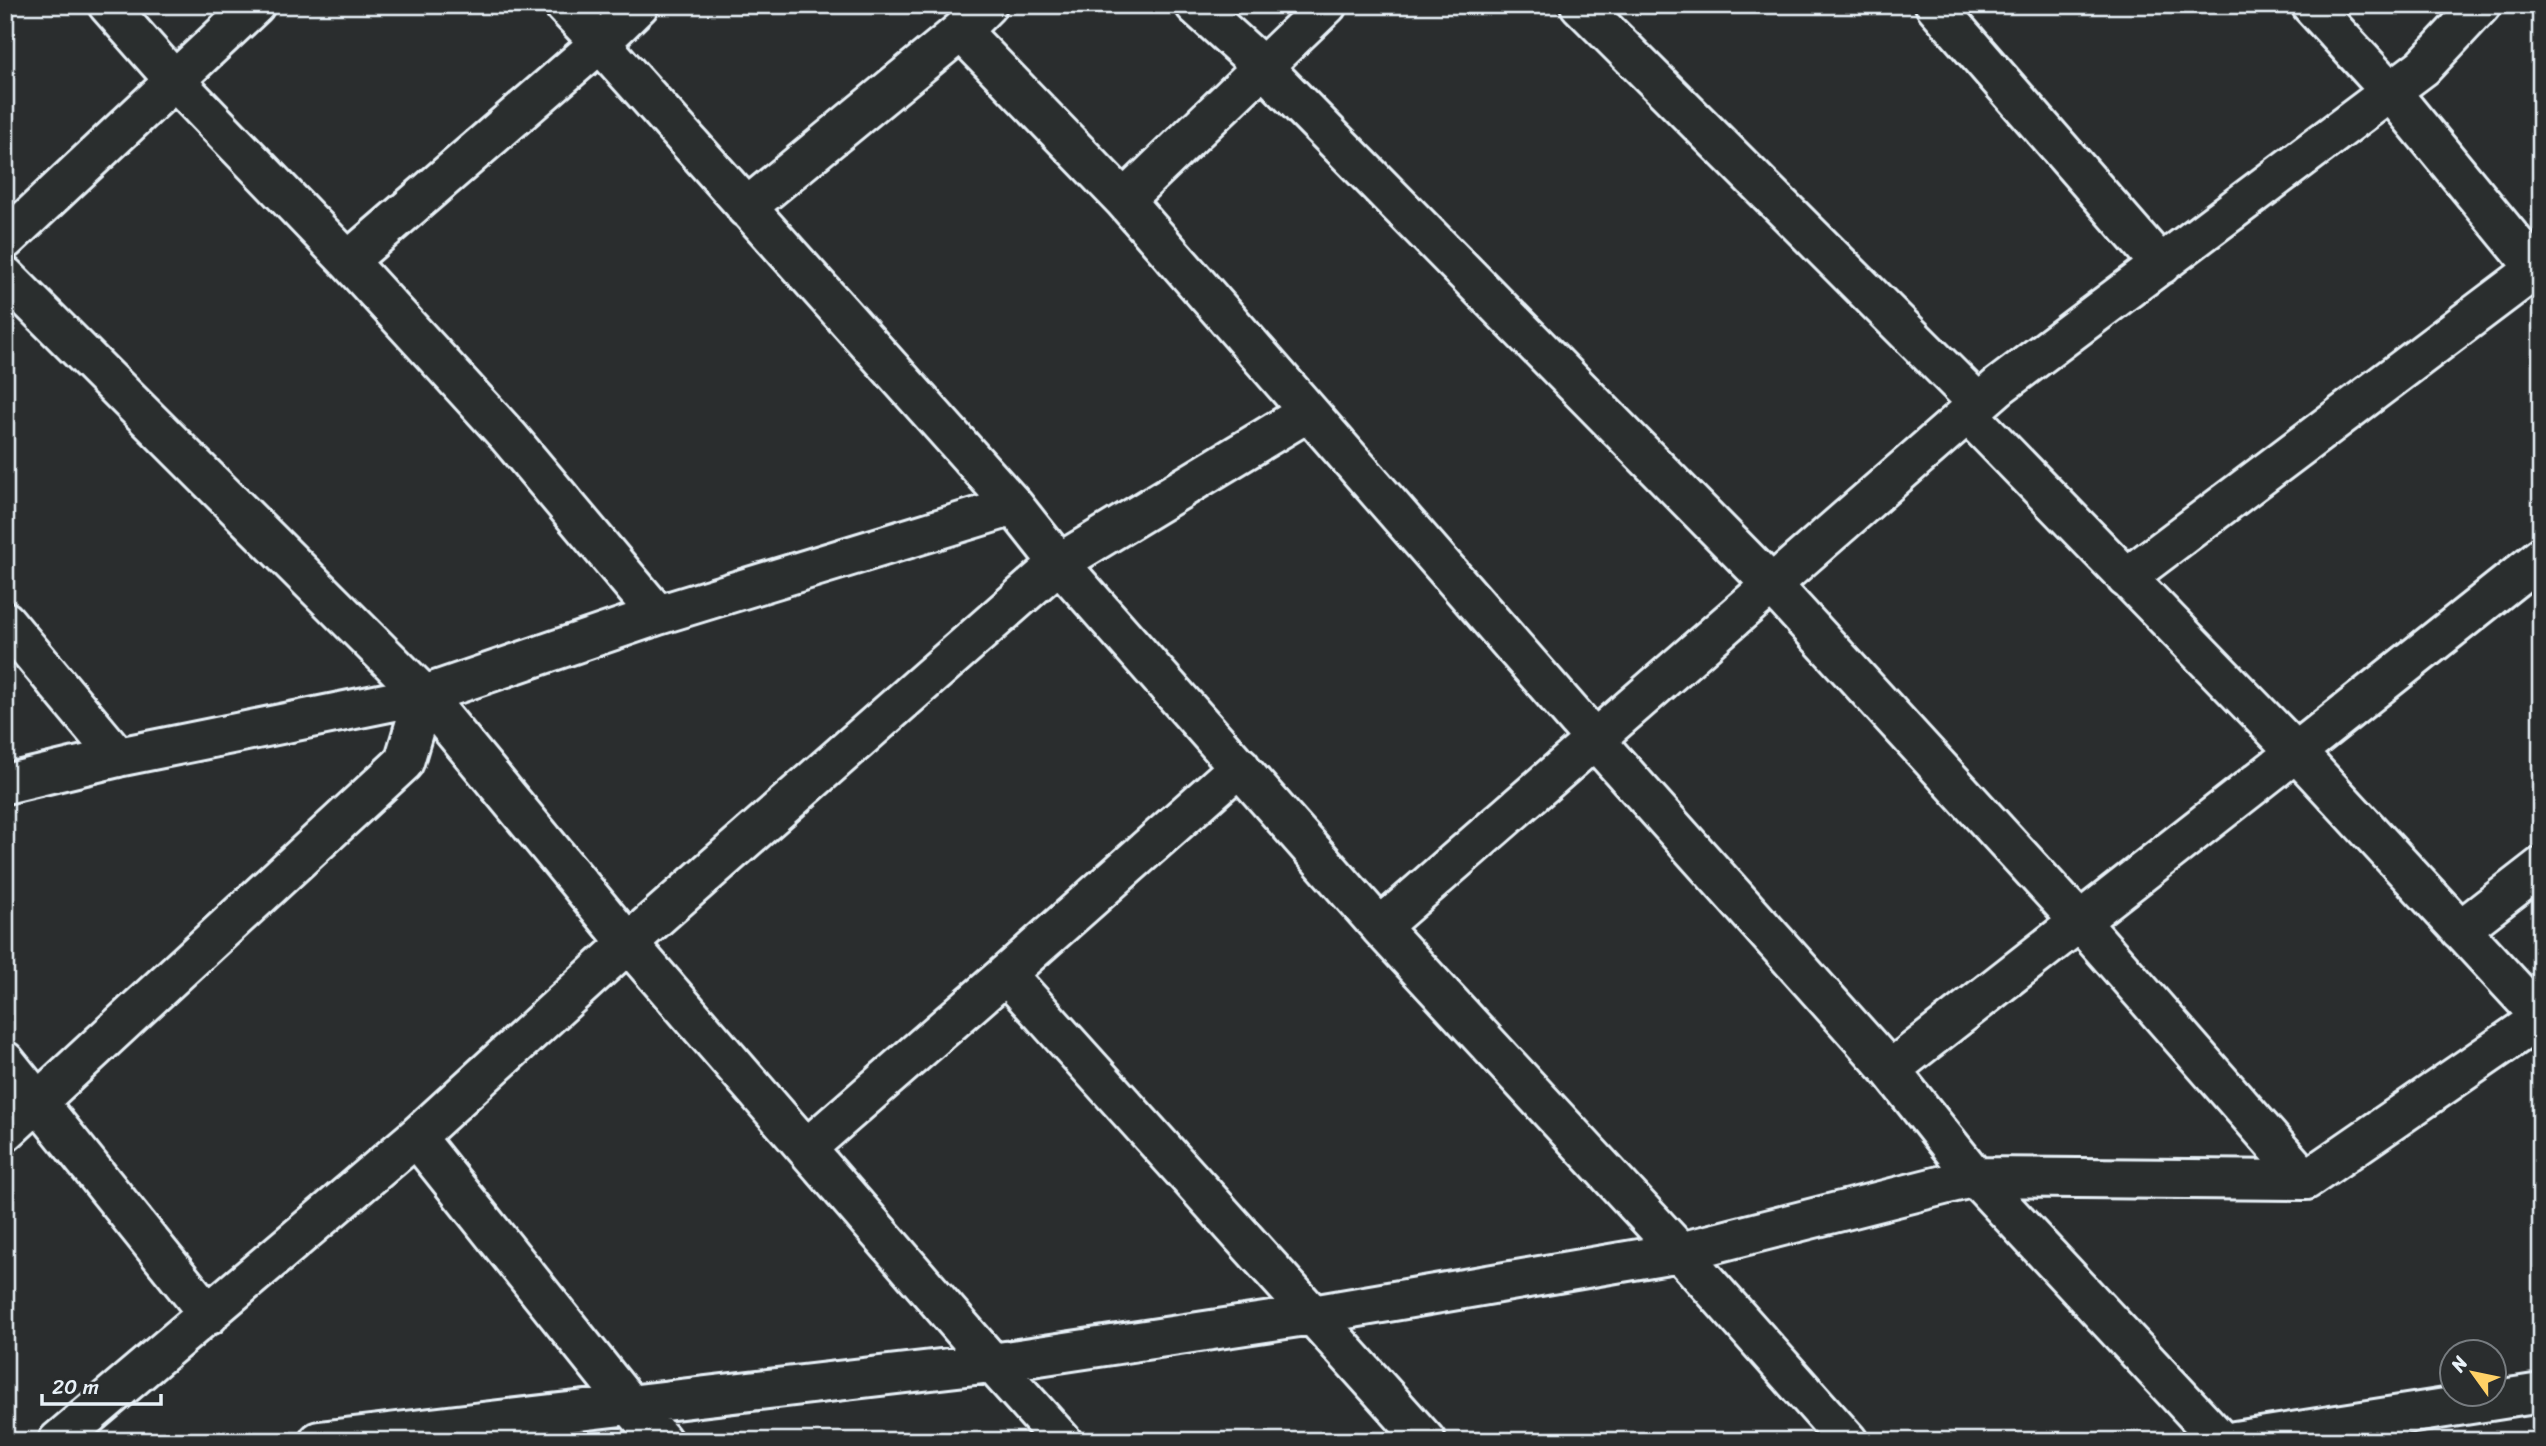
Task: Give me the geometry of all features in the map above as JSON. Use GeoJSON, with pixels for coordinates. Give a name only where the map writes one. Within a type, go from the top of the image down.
{"type":"FeatureCollection","features":[{"type":"Feature","properties":{"kind":"street"},"geometry":{"type":"LineString","coordinates":[[108,5],[175,81],[348,261],[508,436],[658,615]]}},
{"type":"Feature","properties":{"kind":"street"},"geometry":{"type":"LineString","coordinates":[[5,240],[255,5]]}},
{"type":"Feature","properties":{"kind":"street"},"geometry":{"type":"LineString","coordinates":[[564,5],[1014,506],[1059,563],[1380,927],[1680,1252],[1847,1441]]}},
{"type":"Feature","properties":{"kind":"street"},"geometry":{"type":"LineString","coordinates":[[348,261],[600,43],[639,5]]}},
{"type":"Feature","properties":{"kind":"street"},"geometry":{"type":"LineString","coordinates":[[1195,5],[1262,66],[1772,585],[2080,922],[2306,1180]]}},
{"type":"Feature","properties":{"kind":"street"},"geometry":{"type":"LineString","coordinates":[[1124,200],[1327,5]]}},
{"type":"Feature","properties":{"kind":"street"},"geometry":{"type":"LineString","coordinates":[[319,1441],[992,1363],[1312,1315],[1680,1252],[1975,1177],[2306,1180],[2541,1018],[2296,752],[2126,578],[1973,409],[1580,5]]}},
{"type":"Feature","properties":{"kind":"street"},"geometry":{"type":"LineString","coordinates":[[1935,5],[2161,265]]}},
{"type":"Feature","properties":{"kind":"street"},"geometry":{"type":"LineString","coordinates":[[2126,578],[2539,270],[2390,92],[2311,5]]}},
{"type":"Feature","properties":{"kind":"street"},"geometry":{"type":"LineString","coordinates":[[1380,927],[1999,386],[2423,67],[2481,5]]}},
{"type":"Feature","properties":{"kind":"street"},"geometry":{"type":"LineString","coordinates":[[746,208],[974,18],[1124,200],[1308,412],[1595,740],[1890,1070],[1975,1177],[2221,1441]]}},
{"type":"Feature","properties":{"kind":"street"},"geometry":{"type":"LineString","coordinates":[[5,276],[425,695],[628,943],[1062,1441]]}},
{"type":"Feature","properties":{"kind":"street"},"geometry":{"type":"LineString","coordinates":[[58,1441],[416,1138],[628,943],[1059,563],[1308,412]]}},
{"type":"Feature","properties":{"kind":"street"},"geometry":{"type":"LineString","coordinates":[[5,784],[118,757],[425,695],[658,615],[1014,506]]}},
{"type":"Feature","properties":{"kind":"street"},"geometry":{"type":"LineString","coordinates":[[1890,1070],[2541,557]]}},
{"type":"Feature","properties":{"kind":"street"},"geometry":{"type":"LineString","coordinates":[[5,621],[118,757]]}},
{"type":"Feature","properties":{"kind":"street"},"geometry":{"type":"LineString","coordinates":[[5,1132],[404,762],[425,695]]}},
{"type":"Feature","properties":{"kind":"street"},"geometry":{"type":"LineString","coordinates":[[807,1148],[1240,766]]}},
{"type":"Feature","properties":{"kind":"street"},"geometry":{"type":"LineString","coordinates":[[2460,930],[2541,867]]}},
{"type":"Feature","properties":{"kind":"street"},"geometry":{"type":"LineString","coordinates":[[1006,974],[1426,1441]]}},
{"type":"Feature","properties":{"kind":"street"},"geometry":{"type":"LineString","coordinates":[[5,1061],[209,1315]]}},
{"type":"Feature","properties":{"kind":"street"},"geometry":{"type":"LineString","coordinates":[[416,1138],[629,1404],[662,1441]]}},
{"type":"Feature","properties":{"kind":"street"},"geometry":{"type":"LineString","coordinates":[[2235,1441],[2541,1393]]}}]}
